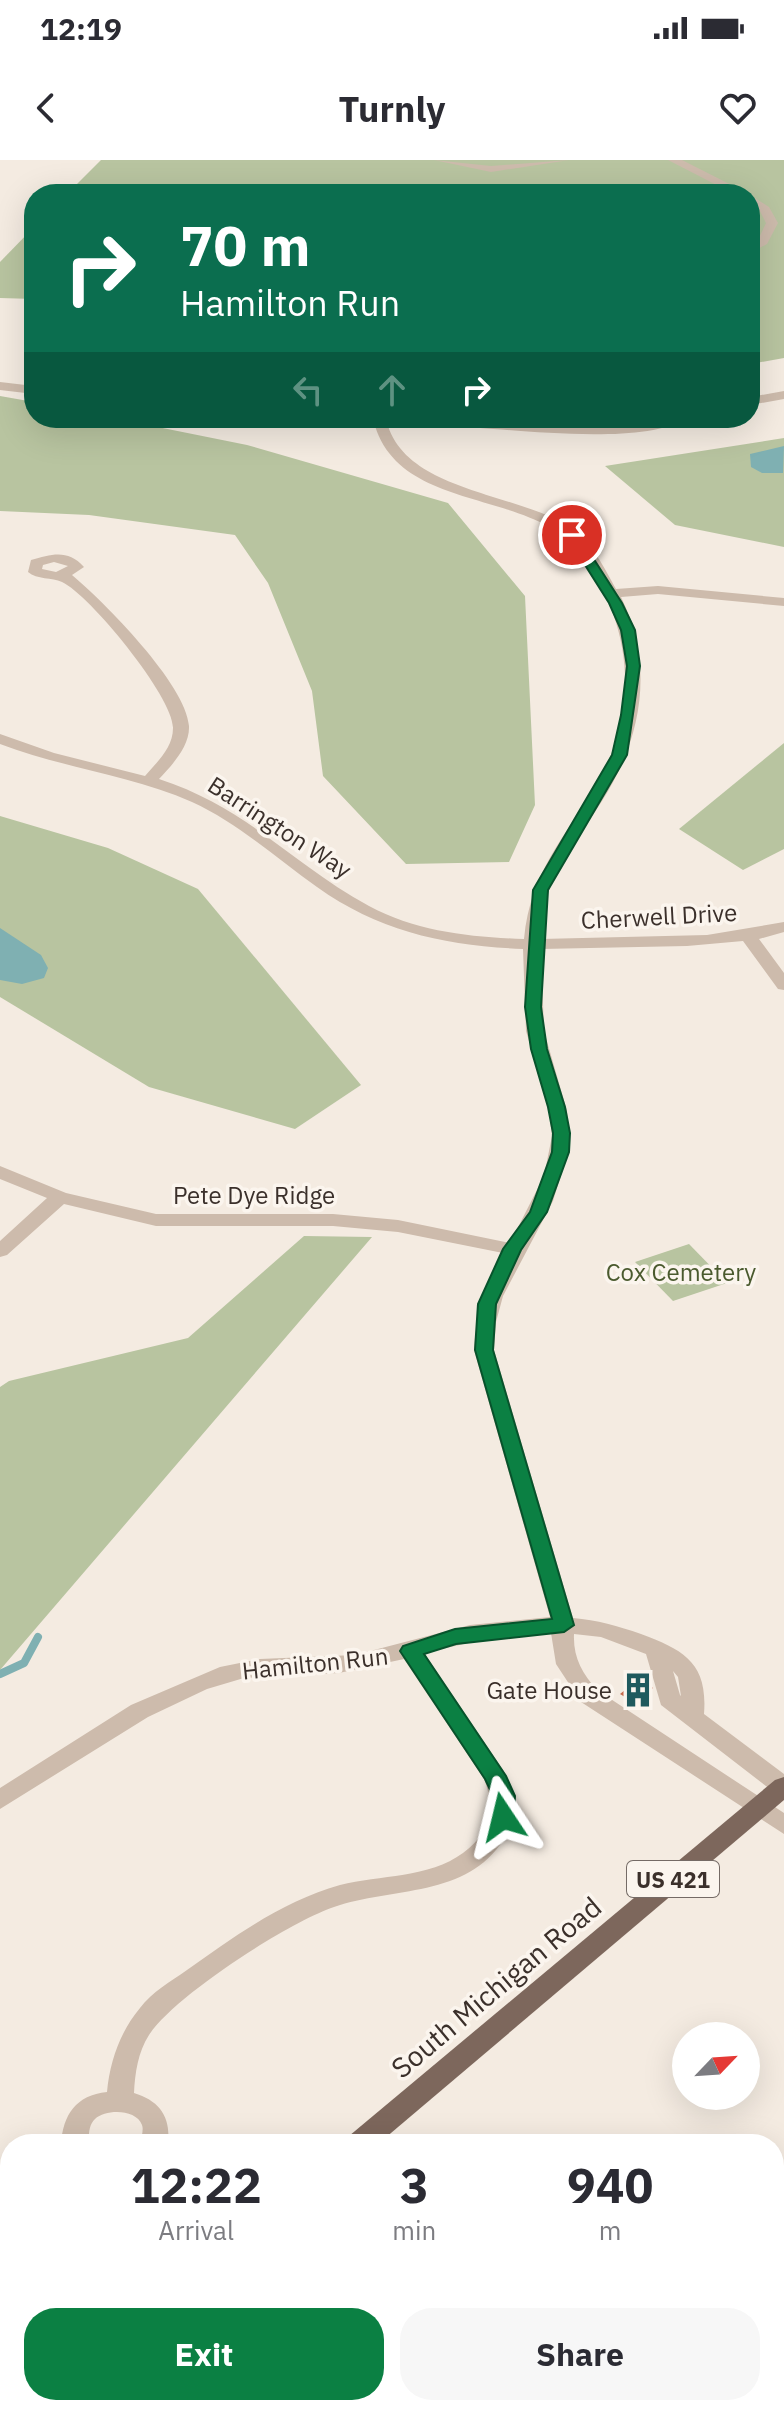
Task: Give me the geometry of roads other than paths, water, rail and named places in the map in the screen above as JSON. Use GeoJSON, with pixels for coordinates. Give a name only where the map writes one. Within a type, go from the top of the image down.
{"type":"FeatureCollection","features":[{"type":"Feature","properties":{"kind":"main road","name":"South Michigan Road"},"geometry":{"type":"LineString","coordinates":[[371,2134],[784,1786]]}},
{"type":"Feature","properties":{"kind":"street"},"geometry":{"type":"LineString","coordinates":[[439,160],[491,169],[564,160]]}},
{"type":"Feature","properties":{"kind":"street"},"geometry":{"type":"LineString","coordinates":[[673,160],[722,184]]}},
{"type":"Feature","properties":{"kind":"street"},"geometry":{"type":"LineString","coordinates":[[760,205],[772,223],[760,244]]}},
{"type":"Feature","properties":{"kind":"street"},"geometry":{"type":"LineString","coordinates":[[0,386],[24,389]]}},
{"type":"Feature","properties":{"kind":"street"},"geometry":{"type":"LineString","coordinates":[[760,399],[784,395]]}},
{"type":"Feature","properties":{"kind":"street"},"geometry":{"type":"LineString","coordinates":[[383,428],[389,445],[420,470],[541,518],[572,535],[610,594],[628,630],[634,666],[620,755],[540,890],[534,944],[533,1007],[539,1049],[562,1133],[560,1152],[539,1212],[512,1249],[487,1304],[484,1350],[564,1625],[561,1636],[575,1681],[589,1696],[784,1825]]}},
{"type":"Feature","properties":{"kind":"street"},"geometry":{"type":"LineString","coordinates":[[523,428],[585,433],[636,428]]}},
{"type":"Feature","properties":{"kind":"street"},"geometry":{"type":"LineString","coordinates":[[64,576],[104,612],[154,673],[180,715],[177,744],[148,782]]}},
{"type":"Feature","properties":{"kind":"street"},"geometry":{"type":"LineString","coordinates":[[610,594],[658,590],[784,602]]}},
{"type":"Feature","properties":{"kind":"street","name":"Barrington Way"},"geometry":{"type":"LineString","coordinates":[[0,739],[202,801],[381,918],[438,935],[534,944]]}},
{"type":"Feature","properties":{"kind":"street","name":"Cherwell Drive"},"geometry":{"type":"LineString","coordinates":[[534,944],[685,941],[748,936],[784,927]]}},
{"type":"Feature","properties":{"kind":"street"},"geometry":{"type":"LineString","coordinates":[[748,936],[784,985]]}},
{"type":"Feature","properties":{"kind":"street","name":"Pete Dye Ridge"},"geometry":{"type":"LineString","coordinates":[[0,1172],[60,1197],[156,1220],[333,1220],[398,1226],[512,1249]]}},
{"type":"Feature","properties":{"kind":"street"},"geometry":{"type":"LineString","coordinates":[[0,1251],[60,1197]]}},
{"type":"Feature","properties":{"kind":"street","name":"Hamilton Run"},"geometry":{"type":"LineString","coordinates":[[0,1800],[154,1705],[229,1673],[284,1664],[348,1665],[411,1651],[455,1636],[564,1625],[610,1632],[656,1648],[669,1699],[784,1786]]}},
{"type":"Feature","properties":{"kind":"street"},"geometry":{"type":"LineString","coordinates":[[120,2100],[122,2064],[141,2022],[159,2003],[294,1914],[348,1893],[433,1877],[476,1857],[494,1836],[503,1817],[504,1796],[495,1776],[411,1651]]}},
{"type":"Feature","properties":{"kind":"street"},"geometry":{"type":"LineString","coordinates":[[76,2134],[76,2125],[83,2114],[106,2101],[120,2100],[144,2108],[152,2117],[155,2134]]}},
{"type":"Feature","properties":{"kind":"water"},"geometry":{"type":"Polygon","coordinates":[[[784,446],[783,473],[762,473],[751,467],[750,454],[784,446]]]}},
{"type":"Feature","properties":{"kind":"water"},"geometry":{"type":"Polygon","coordinates":[[[0,928],[41,955],[48,968],[44,978],[22,984],[0,980],[0,928]]]}},
{"type":"Feature","properties":{"kind":"waterway"},"geometry":{"type":"LineString","coordinates":[[0,1674],[24,1663],[38,1637]]}},
{"type":"Feature","properties":{"kind":"place","name":"Gate House"},"geometry":{"type":"Point","coordinates":[638,1690]}},
{"type":"Feature","properties":{"kind":"park label","name":"Cox Cemetery"},"geometry":{"type":"Point","coordinates":[681,1272]}}]}
